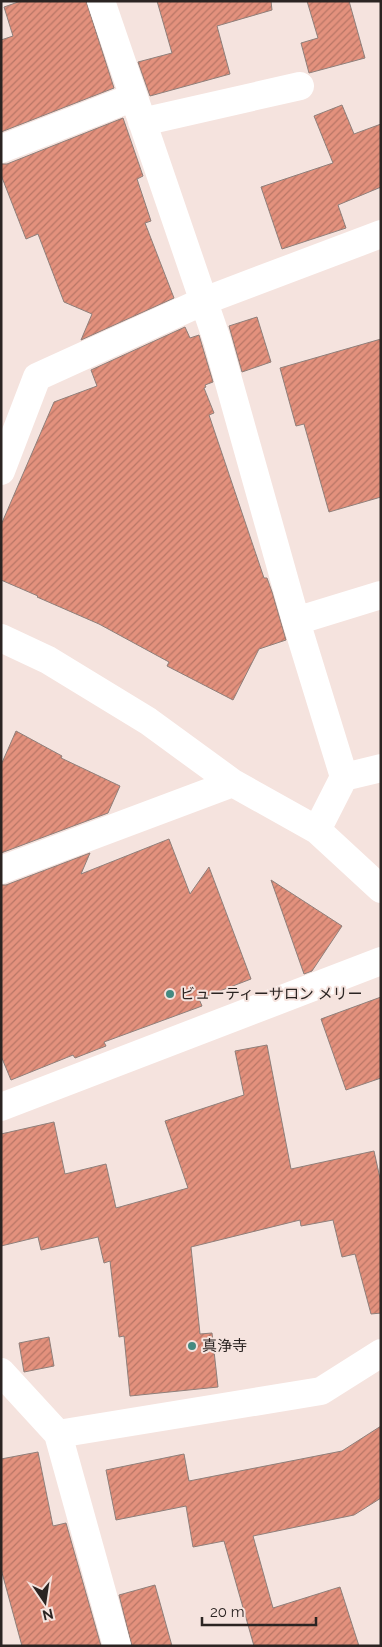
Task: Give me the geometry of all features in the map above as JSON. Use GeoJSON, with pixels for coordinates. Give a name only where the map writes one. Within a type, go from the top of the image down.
{"type":"FeatureCollection","features":[{"type":"Feature","properties":{"kind":"street"},"geometry":{"type":"LineString","coordinates":[[101,1],[217,340],[296,620],[344,777],[317,830]]}},
{"type":"Feature","properties":{"kind":"street"},"geometry":{"type":"LineString","coordinates":[[1,149],[138,109],[300,86]]}},
{"type":"Feature","properties":{"kind":"street"},"geometry":{"type":"LineString","coordinates":[[1,471],[37,377],[204,301],[381,234]]}},
{"type":"Feature","properties":{"kind":"street"},"geometry":{"type":"LineString","coordinates":[[296,620],[381,595]]}},
{"type":"Feature","properties":{"kind":"street"},"geometry":{"type":"LineString","coordinates":[[1,638],[48,660],[148,722],[233,783],[317,830],[381,889]]}},
{"type":"Feature","properties":{"kind":"street"},"geometry":{"type":"LineString","coordinates":[[344,777],[381,768]]}},
{"type":"Feature","properties":{"kind":"street"},"geometry":{"type":"LineString","coordinates":[[1,870],[233,783]]}},
{"type":"Feature","properties":{"kind":"street"},"geometry":{"type":"LineString","coordinates":[[1,1107],[381,961]]}},
{"type":"Feature","properties":{"kind":"street"},"geometry":{"type":"LineString","coordinates":[[58,1434],[321,1391],[381,1352]]}},
{"type":"Feature","properties":{"kind":"street"},"geometry":{"type":"LineString","coordinates":[[1,1372],[58,1434],[117,1646]]}},
{"type":"Feature","properties":{"kind":"building"},"geometry":{"type":"Polygon","coordinates":[[[21,1],[86,1],[114,88],[1,132],[1,40],[13,36],[4,7],[21,1]]]}},
{"type":"Feature","properties":{"kind":"building"},"geometry":{"type":"Polygon","coordinates":[[[157,1],[271,1],[272,10],[217,26],[230,74],[150,96],[138,62],[172,53],[157,1]]]}},
{"type":"Feature","properties":{"kind":"building"},"geometry":{"type":"Polygon","coordinates":[[[307,1],[349,1],[365,58],[309,73],[301,43],[318,38],[307,1]]]}},
{"type":"Feature","properties":{"kind":"building"},"geometry":{"type":"Polygon","coordinates":[[[342,105],[354,134],[381,124],[381,187],[338,205],[346,228],[282,249],[261,187],[333,163],[314,116],[342,105]]]}},
{"type":"Feature","properties":{"kind":"building"},"geometry":{"type":"Polygon","coordinates":[[[123,118],[143,176],[137,179],[151,221],[145,223],[174,298],[81,340],[92,314],[64,302],[38,234],[26,239],[1,175],[1,164],[7,164],[123,118]]]}},
{"type":"Feature","properties":{"kind":"building"},"geometry":{"type":"Polygon","coordinates":[[[257,317],[271,362],[242,372],[229,326],[257,317]]]}},
{"type":"Feature","properties":{"kind":"building"},"geometry":{"type":"Polygon","coordinates":[[[185,327],[190,338],[199,335],[213,382],[205,385],[206,387],[204,388],[214,413],[209,415],[264,578],[267,578],[272,592],[286,640],[259,649],[233,700],[167,666],[169,662],[99,624],[1,580],[1,525],[54,402],[97,386],[91,370],[185,327]]]}},
{"type":"Feature","properties":{"kind":"building"},"geometry":{"type":"Polygon","coordinates":[[[381,339],[381,497],[329,512],[304,424],[296,426],[280,368],[381,339]]]}},
{"type":"Feature","properties":{"kind":"building"},"geometry":{"type":"Polygon","coordinates":[[[16,731],[62,756],[61,758],[120,786],[108,813],[1,853],[1,765],[16,731]]]}},
{"type":"Feature","properties":{"kind":"building"},"geometry":{"type":"Polygon","coordinates":[[[169,839],[190,894],[209,867],[251,979],[199,999],[202,1006],[104,1042],[106,1046],[75,1058],[73,1055],[11,1080],[1,1056],[1,885],[6,885],[90,853],[81,874],[169,839]]]}},
{"type":"Feature","properties":{"kind":"building"},"geometry":{"type":"Polygon","coordinates":[[[271,880],[342,926],[312,971],[304,974],[271,880]]]}},
{"type":"Feature","properties":{"kind":"building"},"geometry":{"type":"Polygon","coordinates":[[[381,997],[381,1078],[346,1090],[321,1019],[381,997]]]}},
{"type":"Feature","properties":{"kind":"building"},"geometry":{"type":"Polygon","coordinates":[[[267,1045],[291,1169],[374,1151],[381,1183],[381,1313],[371,1314],[355,1254],[342,1257],[333,1220],[301,1226],[300,1220],[191,1247],[200,1334],[212,1333],[218,1387],[130,1396],[124,1336],[119,1337],[110,1261],[104,1263],[98,1237],[41,1250],[38,1237],[1,1246],[1,1134],[54,1122],[65,1174],[106,1164],[116,1208],[188,1188],[165,1121],[244,1095],[235,1051],[267,1045]]]}},
{"type":"Feature","properties":{"kind":"building"},"geometry":{"type":"Polygon","coordinates":[[[49,1337],[54,1366],[24,1372],[19,1343],[49,1337]]]}},
{"type":"Feature","properties":{"kind":"building"},"geometry":{"type":"Polygon","coordinates":[[[381,1426],[381,1498],[354,1515],[253,1536],[273,1608],[340,1587],[359,1646],[254,1646],[224,1541],[193,1547],[186,1506],[116,1520],[106,1470],[184,1454],[189,1481],[342,1451],[381,1426]]]}},
{"type":"Feature","properties":{"kind":"building"},"geometry":{"type":"Polygon","coordinates":[[[38,1452],[53,1526],[66,1523],[101,1646],[22,1646],[1,1569],[1,1459],[38,1452]]]}},
{"type":"Feature","properties":{"kind":"building"},"geometry":{"type":"Polygon","coordinates":[[[155,1585],[172,1646],[132,1646],[119,1595],[155,1585]]]}},
{"type":"Feature","properties":{"kind":"place","name":"ビューティーサロン メリー"},"geometry":{"type":"Point","coordinates":[170,994]}},
{"type":"Feature","properties":{"kind":"place","name":"真浄寺"},"geometry":{"type":"Point","coordinates":[192,1346]}}]}
